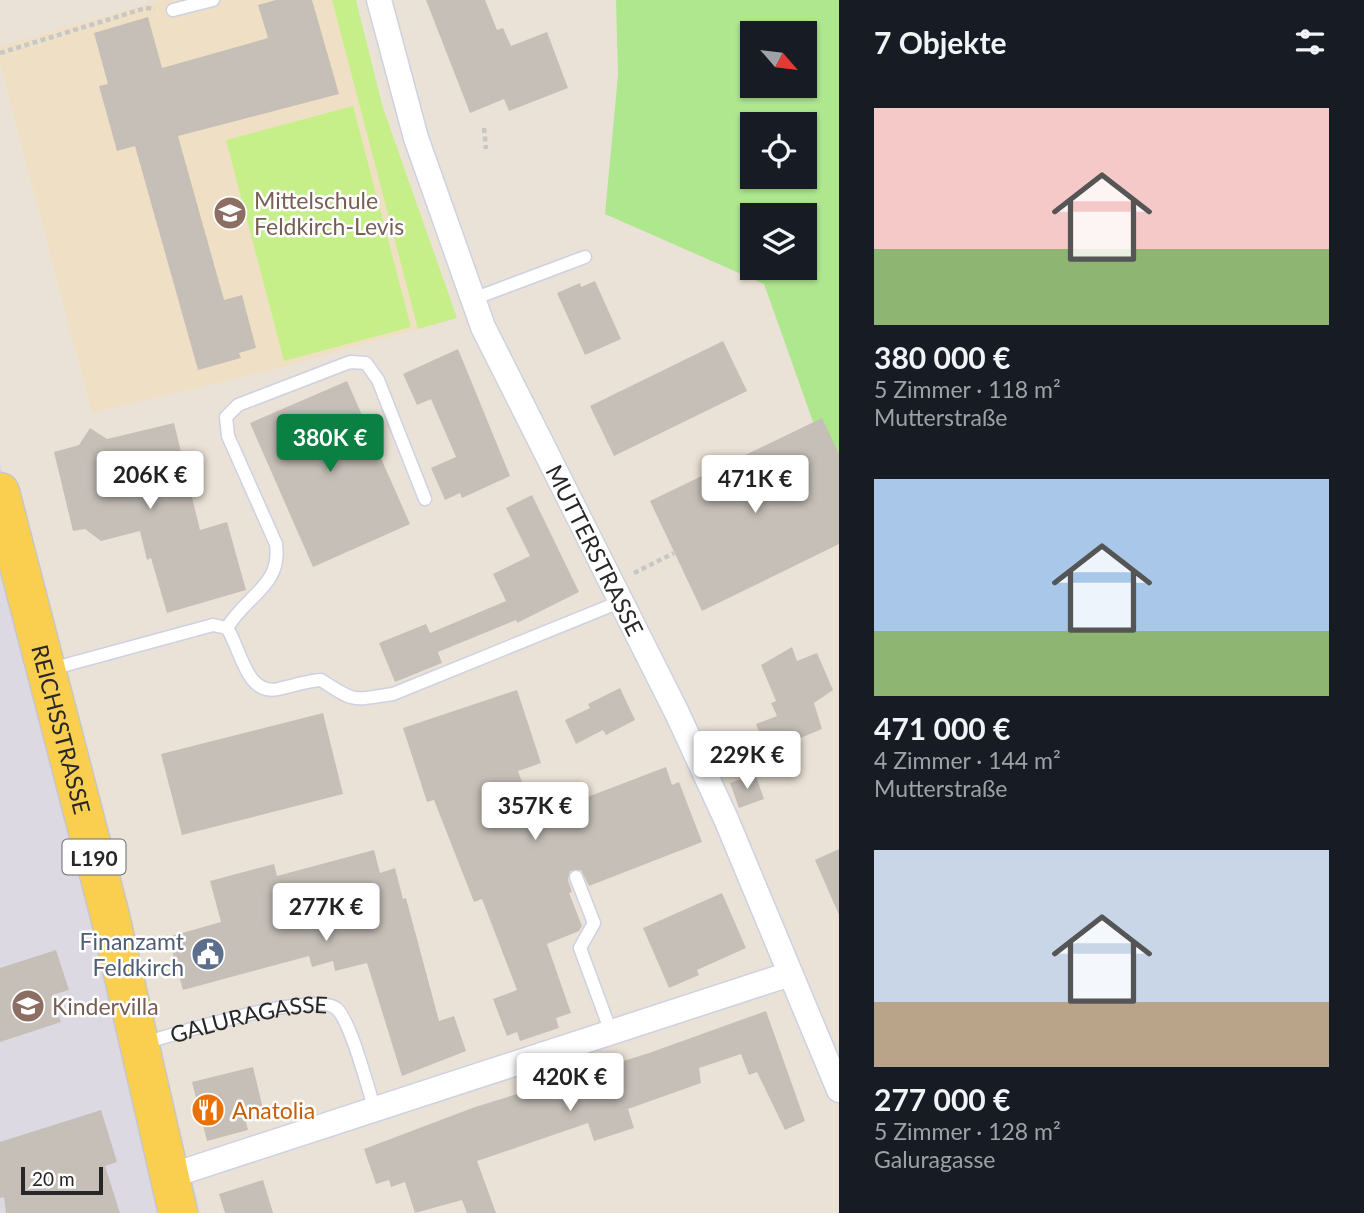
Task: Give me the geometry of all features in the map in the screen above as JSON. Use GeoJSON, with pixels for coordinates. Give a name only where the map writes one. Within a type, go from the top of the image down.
{"type":"FeatureCollection","features":[{"type":"Feature","properties":{"kind":"main road","name":"REICHSSTRASSE"},"geometry":{"type":"LineString","coordinates":[[0,492],[110,916],[137,1044],[178,1213]]}},
{"type":"Feature","properties":{"kind":"street","name":"MUTTERSTRASSE"},"geometry":{"type":"LineString","coordinates":[[379,0],[416,138],[473,299],[547,457],[618,592],[726,819],[839,1090]]}},
{"type":"Feature","properties":{"kind":"street"},"geometry":{"type":"LineString","coordinates":[[170,1176],[790,974]]}},
{"type":"Feature","properties":{"kind":"lane"},"geometry":{"type":"LineString","coordinates":[[173,10],[213,0]]}},
{"type":"Feature","properties":{"kind":"lane"},"geometry":{"type":"LineString","coordinates":[[473,299],[585,257]]}},
{"type":"Feature","properties":{"kind":"lane"},"geometry":{"type":"LineString","coordinates":[[227,628],[245,603],[269,583],[278,562],[276,544],[228,436],[226,417],[238,405],[350,362],[366,363],[378,380],[425,499]]}},
{"type":"Feature","properties":{"kind":"lane"},"geometry":{"type":"LineString","coordinates":[[48,670],[213,625],[227,628],[236,642],[251,680],[261,689],[275,690],[321,680],[346,698],[360,699],[393,694],[618,592]]}},
{"type":"Feature","properties":{"kind":"lane"},"geometry":{"type":"LineString","coordinates":[[576,877],[594,923],[580,948],[611,1032]]}},
{"type":"Feature","properties":{"kind":"lane","name":"GALURAGASSE"},"geometry":{"type":"LineString","coordinates":[[137,1044],[283,1006],[321,1002],[337,1008],[345,1023],[375,1110]]}},
{"type":"Feature","properties":{"kind":"path"},"geometry":{"type":"LineString","coordinates":[[0,53],[146,8],[173,10]]}},
{"type":"Feature","properties":{"kind":"path"},"geometry":{"type":"LineString","coordinates":[[484,128],[486,149]]}},
{"type":"Feature","properties":{"kind":"path"},"geometry":{"type":"LineString","coordinates":[[618,592],[674,553]]}},
{"type":"Feature","properties":{"kind":"shaded area","name":"Mittelschule Feldkirch-Levis"},"geometry":{"type":"Polygon","coordinates":[[[163,0],[356,0],[383,108],[457,318],[280,368],[92,413],[0,64],[0,46],[163,0]]]}},
{"type":"Feature","properties":{"kind":"shaded area"},"geometry":{"type":"Polygon","coordinates":[[[0,464],[18,522],[201,1213],[0,1213],[0,464]]]}},
{"type":"Feature","properties":{"kind":"green space"},"geometry":{"type":"Polygon","coordinates":[[[332,0],[356,0],[383,108],[457,318],[418,329],[332,0]]]}},
{"type":"Feature","properties":{"kind":"green space"},"geometry":{"type":"Polygon","coordinates":[[[616,0],[839,0],[839,495],[764,284],[755,280],[817,280],[817,203],[740,203],[740,273],[605,214],[618,75],[616,0]]]}},
{"type":"Feature","properties":{"kind":"green space"},"geometry":{"type":"Polygon","coordinates":[[[353,106],[411,327],[284,361],[226,140],[353,106]]]}},
{"type":"Feature","properties":{"kind":"building"},"geometry":{"type":"Polygon","coordinates":[[[276,0],[312,0],[339,94],[178,136],[224,300],[242,295],[256,348],[239,353],[241,358],[198,370],[135,146],[117,151],[99,86],[108,84],[94,33],[148,17],[162,68],[268,38],[258,5],[276,0]]]}},
{"type":"Feature","properties":{"kind":"building"},"geometry":{"type":"Polygon","coordinates":[[[426,0],[485,0],[497,30],[503,28],[511,46],[547,32],[568,88],[509,111],[504,99],[470,113],[426,0]]]}},
{"type":"Feature","properties":{"kind":"building"},"geometry":{"type":"Polygon","coordinates":[[[595,281],[621,339],[585,355],[557,293],[580,283],[581,287],[595,281]]]}},
{"type":"Feature","properties":{"kind":"building"},"geometry":{"type":"Polygon","coordinates":[[[723,341],[747,391],[614,456],[590,406],[723,341]]]}},
{"type":"Feature","properties":{"kind":"building"},"geometry":{"type":"Polygon","coordinates":[[[458,349],[510,476],[462,498],[460,493],[445,500],[431,468],[456,457],[431,399],[417,405],[403,374],[458,349]]]}},
{"type":"Feature","properties":{"kind":"building"},"geometry":{"type":"Polygon","coordinates":[[[347,381],[410,524],[313,567],[250,423],[347,381]]]}},
{"type":"Feature","properties":{"kind":"building"},"geometry":{"type":"Polygon","coordinates":[[[822,418],[839,454],[839,544],[702,611],[650,501],[822,418]]]}},
{"type":"Feature","properties":{"kind":"building"},"geometry":{"type":"Polygon","coordinates":[[[174,423],[200,530],[227,522],[246,590],[167,613],[151,558],[147,560],[140,531],[101,541],[85,529],[73,531],[54,452],[79,445],[90,428],[107,439],[174,423]]]}},
{"type":"Feature","properties":{"kind":"building"},"geometry":{"type":"Polygon","coordinates":[[[532,495],[579,592],[517,623],[516,620],[438,652],[442,663],[395,682],[379,643],[426,624],[430,633],[506,601],[493,574],[530,556],[506,508],[532,495]]]}},
{"type":"Feature","properties":{"kind":"building"},"geometry":{"type":"Polygon","coordinates":[[[792,647],[797,661],[817,653],[833,690],[814,703],[822,729],[793,741],[789,734],[764,744],[756,724],[777,716],[771,703],[776,701],[761,665],[792,647]]]}},
{"type":"Feature","properties":{"kind":"building"},"geometry":{"type":"Polygon","coordinates":[[[620,688],[635,720],[606,735],[603,730],[576,744],[565,720],[590,708],[588,704],[620,688]]]}},
{"type":"Feature","properties":{"kind":"building"},"geometry":{"type":"Polygon","coordinates":[[[517,690],[541,763],[518,771],[535,817],[666,767],[672,785],[679,782],[702,842],[589,886],[581,870],[570,871],[568,880],[572,892],[569,893],[582,926],[579,931],[547,944],[571,1013],[556,1018],[559,1028],[520,1041],[517,1032],[507,1036],[493,999],[517,990],[482,899],[474,902],[434,800],[427,802],[403,728],[517,690]]]}},
{"type":"Feature","properties":{"kind":"building"},"geometry":{"type":"Polygon","coordinates":[[[323,713],[343,794],[182,835],[161,754],[323,713]]]}},
{"type":"Feature","properties":{"kind":"building"},"geometry":{"type":"Polygon","coordinates":[[[755,774],[764,799],[739,808],[730,783],[755,774]]]}},
{"type":"Feature","properties":{"kind":"building"},"geometry":{"type":"Polygon","coordinates":[[[839,849],[839,915],[815,860],[839,849]]]}},
{"type":"Feature","properties":{"kind":"building"},"geometry":{"type":"Polygon","coordinates":[[[374,850],[380,873],[395,868],[403,899],[406,898],[439,1021],[454,1016],[466,1051],[402,1076],[367,963],[335,971],[333,961],[312,967],[309,956],[183,990],[168,937],[221,922],[210,881],[274,864],[277,876],[374,850]]]}},
{"type":"Feature","properties":{"kind":"building"},"geometry":{"type":"Polygon","coordinates":[[[722,893],[746,948],[697,970],[699,975],[669,988],[643,928],[722,893]]]}},
{"type":"Feature","properties":{"kind":"building","name":"Kindervilla"},"geometry":{"type":"Polygon","coordinates":[[[56,950],[69,990],[52,995],[61,1022],[0,1042],[0,968],[56,950]]]}},
{"type":"Feature","properties":{"kind":"building"},"geometry":{"type":"Polygon","coordinates":[[[766,1011],[805,1121],[785,1130],[757,1072],[749,1075],[741,1054],[699,1068],[701,1083],[628,1109],[634,1128],[594,1141],[588,1123],[477,1161],[496,1213],[467,1213],[462,1200],[415,1213],[405,1182],[391,1187],[389,1180],[376,1184],[364,1149],[475,1107],[649,1053],[766,1011]]]}},
{"type":"Feature","properties":{"kind":"building"},"geometry":{"type":"Polygon","coordinates":[[[253,1067],[265,1117],[246,1122],[248,1130],[207,1141],[192,1082],[253,1067]]]}},
{"type":"Feature","properties":{"kind":"building"},"geometry":{"type":"Polygon","coordinates":[[[101,1110],[117,1162],[105,1166],[120,1213],[6,1213],[4,1197],[0,1198],[0,1142],[101,1110]]]}},
{"type":"Feature","properties":{"kind":"building"},"geometry":{"type":"Polygon","coordinates":[[[263,1180],[273,1213],[225,1213],[219,1194],[263,1180]]]}},
{"type":"Feature","properties":{"kind":"place","name":"Mittelschule Feldkirch-Levis"},"geometry":{"type":"Point","coordinates":[230,213]}},
{"type":"Feature","properties":{"kind":"place","name":"Finanzamt Feldkirch"},"geometry":{"type":"Point","coordinates":[208,954]}},
{"type":"Feature","properties":{"kind":"place","name":"Kindervilla"},"geometry":{"type":"Point","coordinates":[28,1006]}},
{"type":"Feature","properties":{"kind":"place","name":"Anatolia"},"geometry":{"type":"Point","coordinates":[208,1110]}}]}
